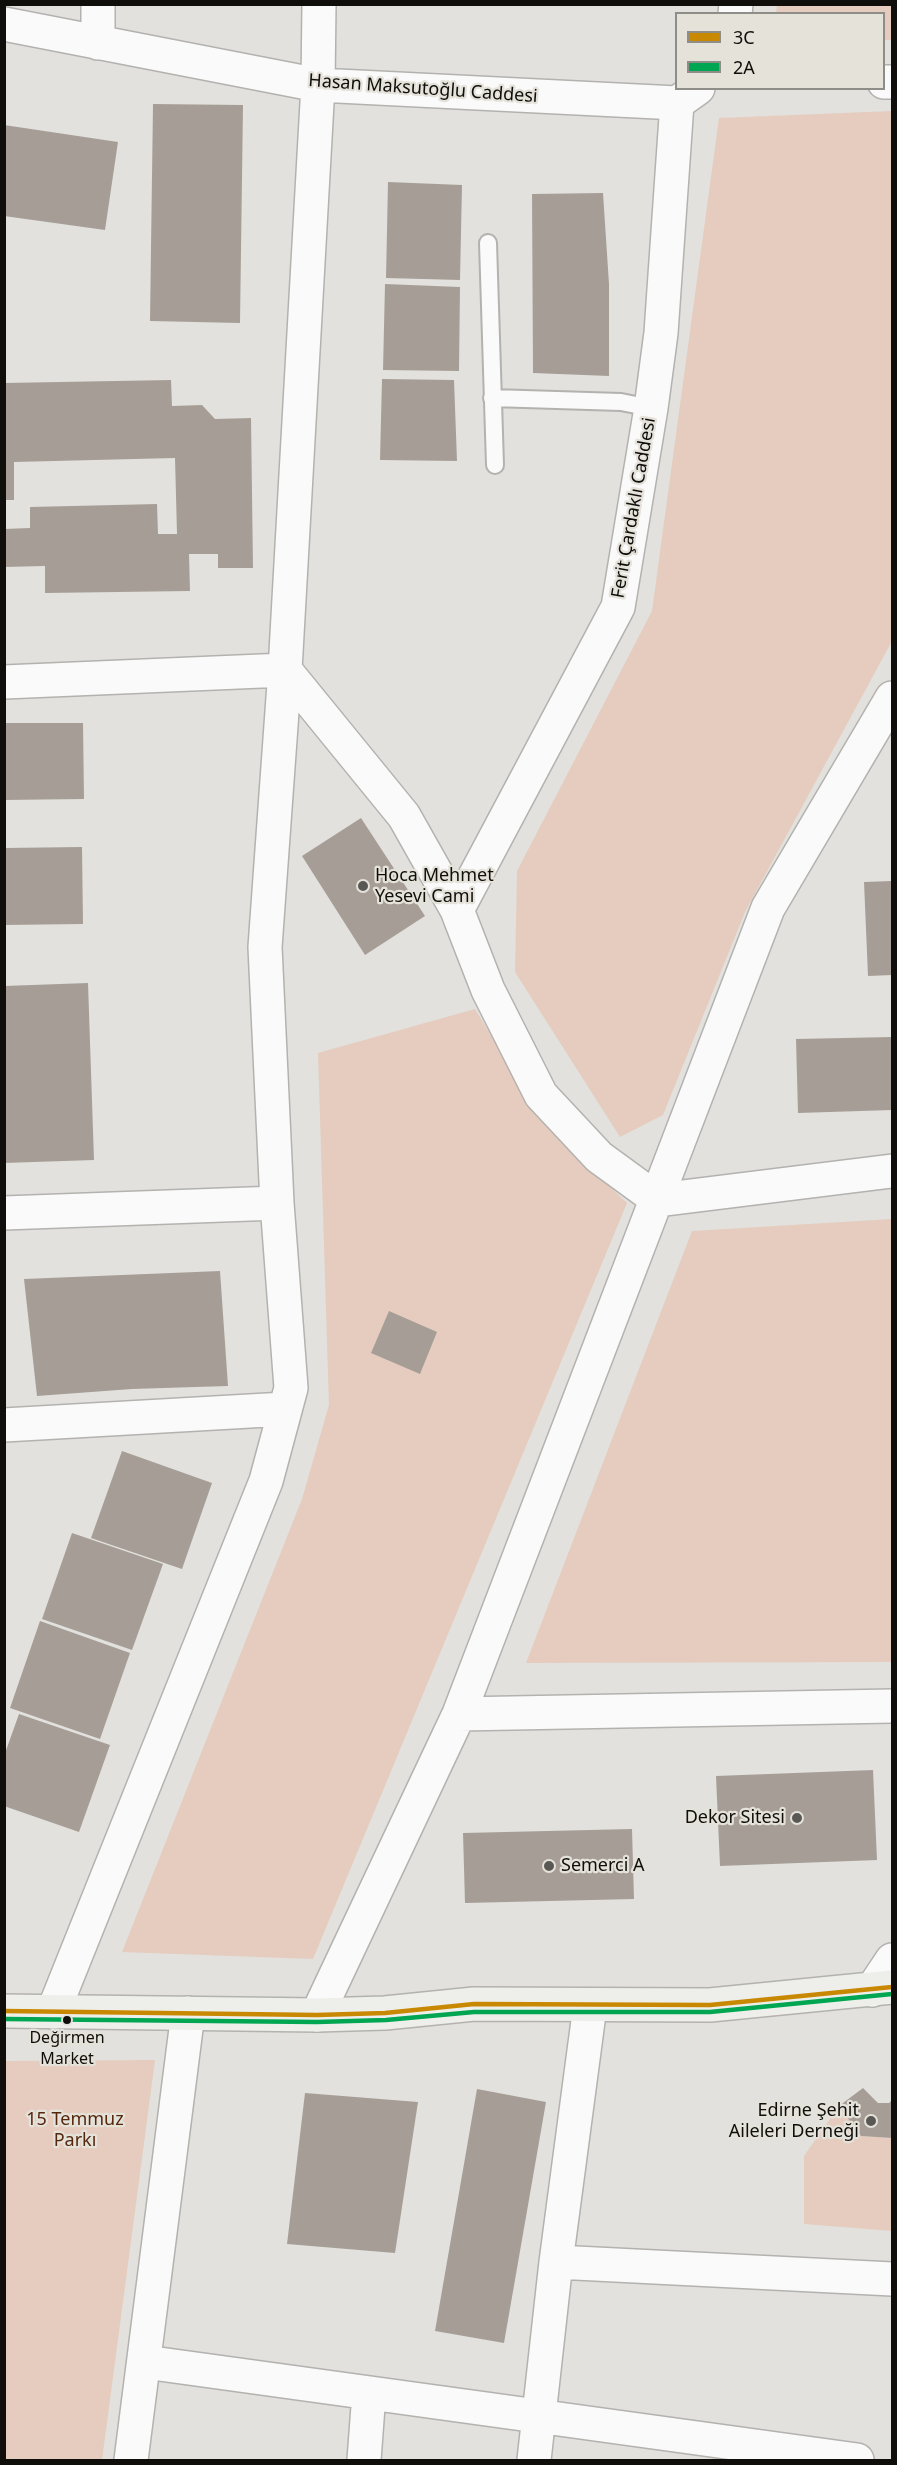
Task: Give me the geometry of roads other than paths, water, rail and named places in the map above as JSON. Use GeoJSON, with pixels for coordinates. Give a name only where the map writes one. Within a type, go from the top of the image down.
{"type":"FeatureCollection","features":[{"type":"Feature","properties":{"kind":"main road"},"geometry":{"type":"LineString","coordinates":[[4,2011],[317,2015],[385,2013],[474,2004],[710,2005],[882,1989]]}},
{"type":"Feature","properties":{"kind":"street"},"geometry":{"type":"LineString","coordinates":[[98,4],[98,43]]}},
{"type":"Feature","properties":{"kind":"street"},"geometry":{"type":"LineString","coordinates":[[53,2012],[266,1481],[291,1388],[277,1203],[265,948],[285,670],[318,85],[319,4]]}},
{"type":"Feature","properties":{"kind":"street","name":"Hasan Maksutoğlu Caddesi"},"geometry":{"type":"LineString","coordinates":[[4,24],[318,85],[688,96]]}},
{"type":"Feature","properties":{"kind":"street","name":"Ferit Çardaklı Caddesi"},"geometry":{"type":"LineString","coordinates":[[457,910],[618,607],[651,408],[688,96]]}},
{"type":"Feature","properties":{"kind":"street"},"geometry":{"type":"LineString","coordinates":[[4,682],[285,670]]}},
{"type":"Feature","properties":{"kind":"street"},"geometry":{"type":"LineString","coordinates":[[285,670],[404,816],[457,910],[488,990],[541,1095],[599,1156],[658,1200],[892,1171]]}},
{"type":"Feature","properties":{"kind":"street"},"geometry":{"type":"LineString","coordinates":[[317,2015],[459,1714],[658,1200],[768,908],[892,698]]}},
{"type":"Feature","properties":{"kind":"street"},"geometry":{"type":"LineString","coordinates":[[4,1213],[277,1203]]}},
{"type":"Feature","properties":{"kind":"street"},"geometry":{"type":"LineString","coordinates":[[4,1425],[285,1409]]}},
{"type":"Feature","properties":{"kind":"street"},"geometry":{"type":"LineString","coordinates":[[459,1714],[892,1706]]}},
{"type":"Feature","properties":{"kind":"street"},"geometry":{"type":"LineString","coordinates":[[882,1989],[892,1960]]}},
{"type":"Feature","properties":{"kind":"street"},"geometry":{"type":"LineString","coordinates":[[534,2460],[556,2262],[590,2006]]}},
{"type":"Feature","properties":{"kind":"street"},"geometry":{"type":"LineString","coordinates":[[131,2460],[188,2013]]}},
{"type":"Feature","properties":{"kind":"street"},"geometry":{"type":"LineString","coordinates":[[556,2262],[892,2279]]}},
{"type":"Feature","properties":{"kind":"street"},"geometry":{"type":"LineString","coordinates":[[145,2362],[857,2460]]}},
{"type":"Feature","properties":{"kind":"street"},"geometry":{"type":"LineString","coordinates":[[364,2460],[369,2393]]}},
{"type":"Feature","properties":{"kind":"lane"},"geometry":{"type":"LineString","coordinates":[[488,243],[495,465]]}},
{"type":"Feature","properties":{"kind":"lane"},"geometry":{"type":"LineString","coordinates":[[492,398],[621,402],[651,408]]}},
{"type":"Feature","properties":{"kind":"place","name":"Hoca Mehmet Yesevi Cami"},"geometry":{"type":"Point","coordinates":[363,886]}},
{"type":"Feature","properties":{"kind":"place","name":"Dekor Sitesi"},"geometry":{"type":"Point","coordinates":[797,1818]}},
{"type":"Feature","properties":{"kind":"place","name":"Semerci A"},"geometry":{"type":"Point","coordinates":[549,1866]}},
{"type":"Feature","properties":{"kind":"place","name":"Değirmen Market"},"geometry":{"type":"Point","coordinates":[67,2020]}},
{"type":"Feature","properties":{"kind":"place","name":"Edirne Şehit Aileleri Derneği"},"geometry":{"type":"Point","coordinates":[871,2121]}},
{"type":"Feature","properties":{"kind":"park label","name":"15 Temmuz Parkı"},"geometry":{"type":"Point","coordinates":[75,2130]}}]}
